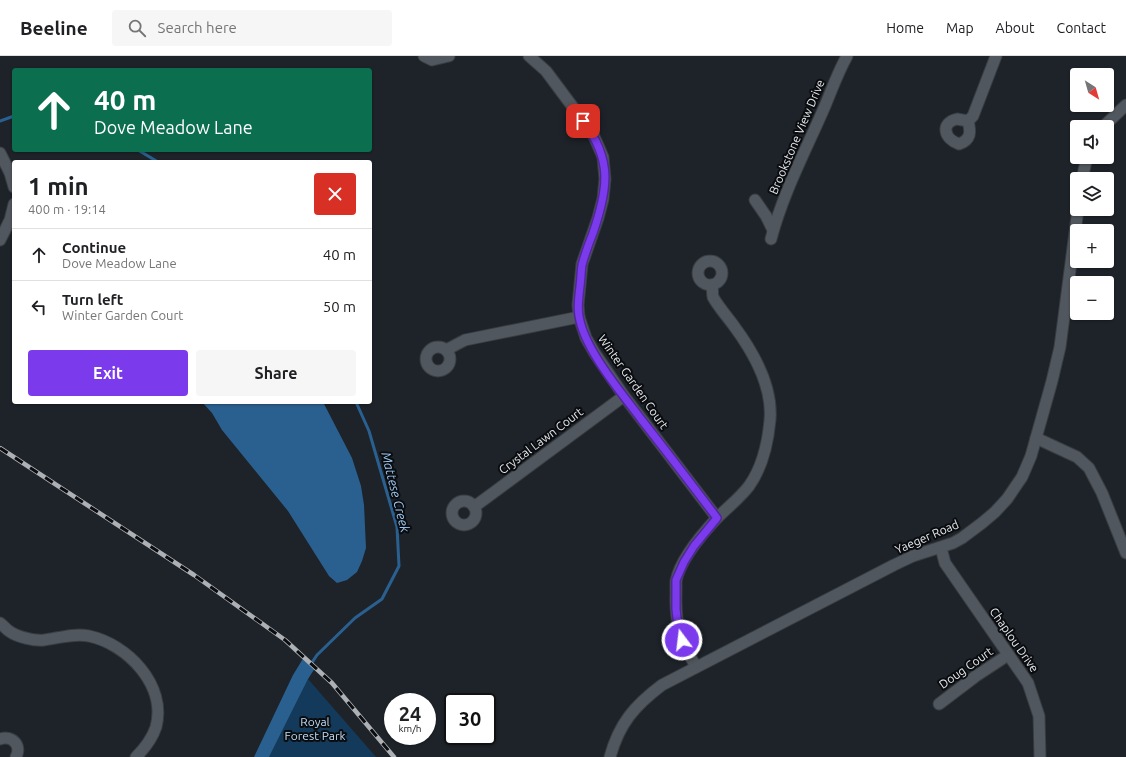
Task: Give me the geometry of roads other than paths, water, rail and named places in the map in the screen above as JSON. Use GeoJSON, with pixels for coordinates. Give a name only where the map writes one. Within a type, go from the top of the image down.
{"type":"FeatureCollection","features":[{"type":"Feature","properties":{"kind":"street"},"geometry":{"type":"LineString","coordinates":[[424,56],[432,60],[449,56]]}},
{"type":"Feature","properties":{"kind":"street","name":"Winter Garden Court"},"geometry":{"type":"LineString","coordinates":[[529,56],[546,71],[593,134],[603,157],[605,179],[603,199],[582,264],[578,305],[579,317],[586,338],[624,396],[717,518]]}},
{"type":"Feature","properties":{"kind":"street","name":"Brookstone View Drive"},"geometry":{"type":"LineString","coordinates":[[755,200],[766,216],[772,235],[808,141],[825,106],[839,70],[847,56]]}},
{"type":"Feature","properties":{"kind":"street"},"geometry":{"type":"LineString","coordinates":[[968,121],[972,116],[996,56]]}},
{"type":"Feature","properties":{"kind":"street"},"geometry":{"type":"LineString","coordinates":[[1111,120],[1126,106]]}},
{"type":"Feature","properties":{"kind":"street"},"geometry":{"type":"LineString","coordinates":[[0,153],[12,180]]}},
{"type":"Feature","properties":{"kind":"street"},"geometry":{"type":"LineString","coordinates":[[0,240],[10,220],[12,212]]}},
{"type":"Feature","properties":{"kind":"street","name":"Yaeger Road"},"geometry":{"type":"LineString","coordinates":[[610,757],[622,725],[635,708],[662,686],[894,565],[913,556],[941,548],[962,538],[995,512],[1007,499],[1022,477],[1031,456],[1052,381],[1060,347],[1077,216]]}},
{"type":"Feature","properties":{"kind":"street"},"geometry":{"type":"LineString","coordinates":[[696,667],[686,650],[678,626],[676,609],[676,580],[684,562],[694,546],[717,518],[738,499],[755,476],[768,434],[770,407],[766,384],[760,368],[738,331],[713,296],[712,285]]}},
{"type":"Feature","properties":{"kind":"street"},"geometry":{"type":"LineString","coordinates":[[446,350],[465,340],[579,317]]}},
{"type":"Feature","properties":{"kind":"street","name":"Crystal Lawn Court"},"geometry":{"type":"LineString","coordinates":[[474,507],[624,396]]}},
{"type":"Feature","properties":{"kind":"street"},"geometry":{"type":"LineString","coordinates":[[1036,438],[1072,454],[1086,464],[1093,474],[1100,489],[1125,551]]}},
{"type":"Feature","properties":{"kind":"street","name":"Chaplou Drive"},"geometry":{"type":"LineString","coordinates":[[941,548],[945,563],[1028,683],[1039,716],[1040,757]]}},
{"type":"Feature","properties":{"kind":"street"},"geometry":{"type":"LineString","coordinates":[[0,623],[9,632],[26,638],[43,640],[65,636],[89,636],[102,640],[118,648],[133,660],[150,681],[155,693],[158,707],[156,726],[148,744],[136,757]]}},
{"type":"Feature","properties":{"kind":"street","name":"Doug Court"},"geometry":{"type":"LineString","coordinates":[[939,704],[976,676],[1008,655]]}},
{"type":"Feature","properties":{"kind":"street"},"geometry":{"type":"LineString","coordinates":[[0,739],[7,738],[15,742],[18,750],[16,757]]}},
{"type":"Feature","properties":{"kind":"waterway","name":"Mattese Creek"},"geometry":{"type":"LineString","coordinates":[[0,121],[12,117]]}},
{"type":"Feature","properties":{"kind":"waterway","name":"Mattese Creek"},"geometry":{"type":"LineString","coordinates":[[141,152],[155,160]]}},
{"type":"Feature","properties":{"kind":"waterway","name":"Mattese Creek"},"geometry":{"type":"LineString","coordinates":[[309,667],[317,655],[355,618],[382,599],[399,566],[397,527],[369,431],[357,404]]}},
{"type":"Feature","properties":{"kind":"railway"},"geometry":{"type":"LineString","coordinates":[[0,448],[194,575],[285,640],[332,683],[394,757]]}},
{"type":"Feature","properties":{"kind":"park label","name":"Royal Forest Park"},"geometry":{"type":"Point","coordinates":[315,729]}}]}
